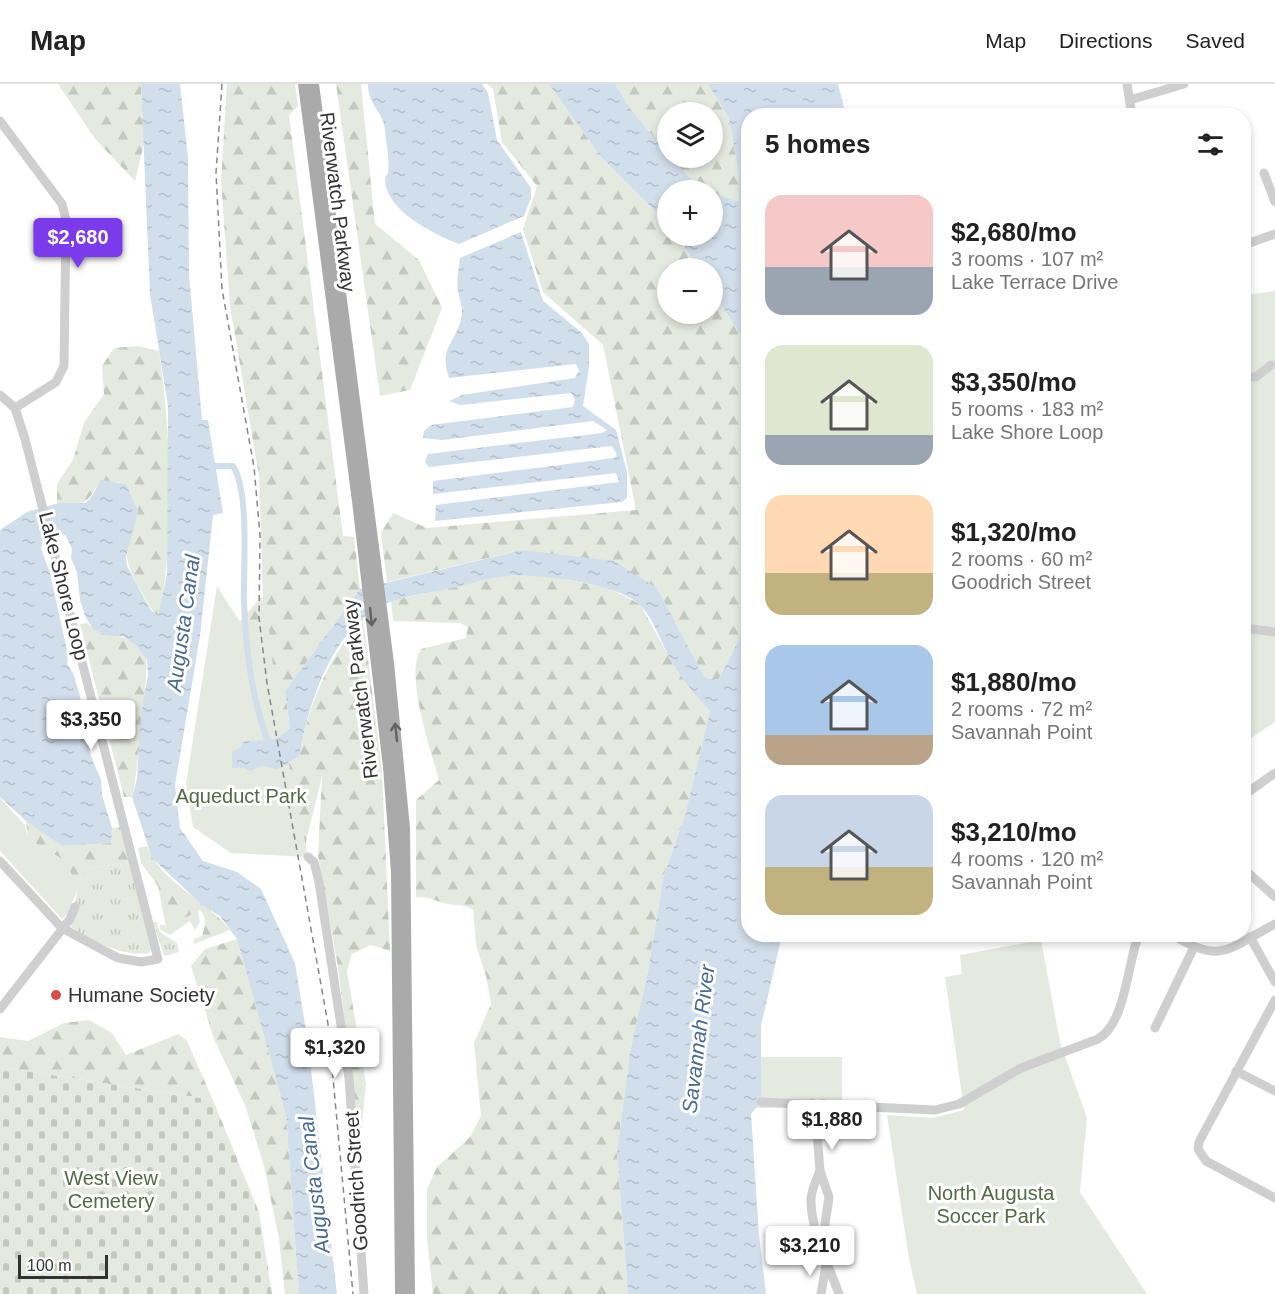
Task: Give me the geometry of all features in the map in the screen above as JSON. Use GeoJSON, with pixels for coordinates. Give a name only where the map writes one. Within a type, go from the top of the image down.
{"type":"FeatureCollection","features":[{"type":"Feature","properties":{"kind":"main road","name":"Riverwatch Parkway"},"geometry":{"type":"LineString","coordinates":[[304,84],[369,556],[388,663],[406,870],[409,1294]]}},
{"type":"Feature","properties":{"kind":"main road","name":"Riverwatch Parkway"},"geometry":{"type":"LineString","coordinates":[[313,84],[369,556],[397,872],[401,1294]]}},
{"type":"Feature","properties":{"kind":"street"},"geometry":{"type":"LineString","coordinates":[[1127,84],[1131,108]]}},
{"type":"Feature","properties":{"kind":"street"},"geometry":{"type":"LineString","coordinates":[[1130,100],[1184,84]]}},
{"type":"Feature","properties":{"kind":"street"},"geometry":{"type":"LineString","coordinates":[[0,121],[62,204],[66,220],[64,366],[56,382],[15,408],[0,395]]}},
{"type":"Feature","properties":{"kind":"street"},"geometry":{"type":"LineString","coordinates":[[1263,173],[1275,202]]}},
{"type":"Feature","properties":{"kind":"street"},"geometry":{"type":"LineString","coordinates":[[1251,243],[1275,234]]}},
{"type":"Feature","properties":{"kind":"street"},"geometry":{"type":"LineString","coordinates":[[1251,377],[1256,377],[1271,365]]}},
{"type":"Feature","properties":{"kind":"street","name":"Lake Shore Loop"},"geometry":{"type":"LineString","coordinates":[[15,408],[51,536],[158,959],[141,962],[118,958],[62,928]]}},
{"type":"Feature","properties":{"kind":"street"},"geometry":{"type":"LineString","coordinates":[[1251,629],[1275,632]]}},
{"type":"Feature","properties":{"kind":"street"},"geometry":{"type":"LineString","coordinates":[[1251,790],[1275,773]]}},
{"type":"Feature","properties":{"kind":"street","name":"Goodrich Street"},"geometry":{"type":"LineString","coordinates":[[308,857],[314,862],[319,882],[349,1078],[364,1294]]}},
{"type":"Feature","properties":{"kind":"street"},"geometry":{"type":"LineString","coordinates":[[0,861],[62,928]]}},
{"type":"Feature","properties":{"kind":"street"},"geometry":{"type":"LineString","coordinates":[[1251,875],[1275,897]]}},
{"type":"Feature","properties":{"kind":"street"},"geometry":{"type":"LineString","coordinates":[[0,1009],[62,928],[75,907]]}},
{"type":"Feature","properties":{"kind":"street"},"geometry":{"type":"LineString","coordinates":[[1251,936],[1275,924]]}},
{"type":"Feature","properties":{"kind":"street"},"geometry":{"type":"LineString","coordinates":[[1251,939],[1275,982]]}},
{"type":"Feature","properties":{"kind":"street"},"geometry":{"type":"LineString","coordinates":[[761,1102],[943,1109],[967,1101],[1021,1068],[1098,1040],[1110,1030],[1115,1020],[1137,942]]}},
{"type":"Feature","properties":{"kind":"street"},"geometry":{"type":"LineString","coordinates":[[1185,942],[1205,952],[1222,952],[1241,942]]}},
{"type":"Feature","properties":{"kind":"street"},"geometry":{"type":"LineString","coordinates":[[1155,1028],[1194,947]]}},
{"type":"Feature","properties":{"kind":"street"},"geometry":{"type":"LineString","coordinates":[[1275,1000],[1199,1142],[1198,1149],[1206,1161],[1275,1198]]}},
{"type":"Feature","properties":{"kind":"street"},"geometry":{"type":"LineString","coordinates":[[1236,1071],[1275,1091]]}},
{"type":"Feature","properties":{"kind":"street"},"geometry":{"type":"LineString","coordinates":[[812,1103],[814,1126],[817,1132],[819,1171],[829,1197],[822,1244]]}},
{"type":"Feature","properties":{"kind":"street"},"geometry":{"type":"LineString","coordinates":[[817,1132],[822,1121],[823,1103]]}},
{"type":"Feature","properties":{"kind":"street"},"geometry":{"type":"LineString","coordinates":[[819,1171],[811,1198],[815,1227],[822,1244],[826,1265],[839,1294]]}},
{"type":"Feature","properties":{"kind":"street"},"geometry":{"type":"LineString","coordinates":[[821,1294],[826,1265]]}},
{"type":"Feature","properties":{"kind":"green space"},"geometry":{"type":"Polygon","coordinates":[[[58,84],[141,84],[144,144],[135,181],[96,140],[58,84]]]}},
{"type":"Feature","properties":{"kind":"green space"},"geometry":{"type":"Polygon","coordinates":[[[227,84],[295,84],[298,106],[289,115],[343,536],[354,537],[360,589],[285,691],[290,728],[283,736],[233,629],[263,595],[259,476],[230,306],[221,180],[227,84]]]}},
{"type":"Feature","properties":{"kind":"green space"},"geometry":{"type":"Polygon","coordinates":[[[336,84],[361,84],[375,224],[419,260],[442,308],[410,390],[380,396],[336,84]]]}},
{"type":"Feature","properties":{"kind":"green space"},"geometry":{"type":"Polygon","coordinates":[[[487,84],[549,84],[601,157],[657,213],[657,246],[684,246],[691,258],[657,258],[657,324],[723,324],[723,308],[741,336],[741,634],[718,680],[705,678],[657,588],[522,550],[387,582],[381,533],[393,513],[427,528],[636,510],[603,345],[543,292],[523,229],[537,186],[502,142],[493,89],[487,84]]]}},
{"type":"Feature","properties":{"kind":"green space"},"geometry":{"type":"Polygon","coordinates":[[[615,84],[708,84],[719,102],[657,102],[657,141],[632,111],[615,84]]]}},
{"type":"Feature","properties":{"kind":"green space"},"geometry":{"type":"Polygon","coordinates":[[[723,108],[729,118],[739,176],[739,203],[723,197],[723,180],[690,180],[680,168],[723,168],[723,108]]]}},
{"type":"Feature","properties":{"kind":"green space"},"geometry":{"type":"Polygon","coordinates":[[[1275,291],[1275,722],[1251,738],[1251,294],[1275,291]]]}},
{"type":"Feature","properties":{"kind":"green space"},"geometry":{"type":"Polygon","coordinates":[[[137,346],[159,351],[166,416],[170,485],[169,520],[164,587],[159,618],[130,569],[128,543],[138,511],[126,484],[116,482],[96,487],[89,498],[81,503],[57,504],[57,484],[73,460],[84,423],[104,394],[102,366],[114,348],[137,346]]]}},
{"type":"Feature","properties":{"kind":"green space"},"geometry":{"type":"Polygon","coordinates":[[[501,576],[549,576],[608,588],[640,604],[674,666],[710,711],[685,815],[663,878],[648,971],[630,1052],[617,1152],[628,1294],[433,1294],[427,1239],[427,1189],[437,1167],[470,1137],[481,1116],[474,1043],[491,1004],[486,976],[476,945],[473,910],[425,897],[416,897],[416,800],[439,780],[425,732],[417,693],[417,660],[421,649],[466,638],[468,627],[460,623],[393,621],[391,601],[501,576]]]}},
{"type":"Feature","properties":{"kind":"green space","name":"Aqueduct Park"},"geometry":{"type":"Polygon","coordinates":[[[217,586],[240,622],[269,629],[278,711],[308,857],[231,853],[193,827],[186,784],[217,586]]]}},
{"type":"Feature","properties":{"kind":"green space"},"geometry":{"type":"Polygon","coordinates":[[[363,618],[382,772],[390,951],[371,945],[352,954],[347,971],[366,1084],[360,1146],[338,967],[318,856],[322,776],[305,846],[288,763],[299,757],[308,719],[321,683],[339,650],[363,618]]]}},
{"type":"Feature","properties":{"kind":"green space"},"geometry":{"type":"Polygon","coordinates":[[[87,623],[99,631],[130,641],[136,645],[146,660],[142,727],[132,797],[124,797],[80,624],[87,623]]]}},
{"type":"Feature","properties":{"kind":"green space"},"geometry":{"type":"Polygon","coordinates":[[[0,798],[25,825],[28,839],[67,862],[77,891],[68,913],[62,919],[0,851],[0,798]]]}},
{"type":"Feature","properties":{"kind":"green space"},"geometry":{"type":"Polygon","coordinates":[[[26,821],[62,846],[110,843],[112,828],[120,827],[129,862],[85,869],[77,891],[67,862],[28,839],[26,821]]]}},
{"type":"Feature","properties":{"kind":"green space"},"geometry":{"type":"Polygon","coordinates":[[[147,846],[163,871],[209,909],[230,930],[194,944],[194,939],[202,936],[204,929],[204,919],[200,910],[166,928],[158,886],[141,863],[138,848],[147,846]]]}},
{"type":"Feature","properties":{"kind":"green space"},"geometry":{"type":"Polygon","coordinates":[[[129,862],[151,949],[149,953],[129,953],[108,947],[71,927],[79,880],[85,869],[129,862]]]}},
{"type":"Feature","properties":{"kind":"green space"},"geometry":{"type":"Polygon","coordinates":[[[198,911],[200,922],[195,930],[190,921],[170,935],[160,929],[159,925],[165,925],[166,928],[198,911]]]}},
{"type":"Feature","properties":{"kind":"green space"},"geometry":{"type":"Polygon","coordinates":[[[153,922],[157,922],[160,932],[177,943],[179,952],[164,956],[153,922]]]}},
{"type":"Feature","properties":{"kind":"green space"},"geometry":{"type":"Polygon","coordinates":[[[237,939],[286,1115],[299,1294],[285,1294],[279,1239],[264,1166],[245,1105],[214,1039],[191,966],[205,949],[237,939]]]}},
{"type":"Feature","properties":{"kind":"green space","name":"North Augusta Soccer Park"},"geometry":{"type":"Polygon","coordinates":[[[1041,942],[1060,1042],[1087,1118],[1080,1192],[1147,1294],[917,1294],[909,1259],[887,1115],[933,1118],[964,1110],[945,977],[962,974],[960,955],[1041,942]]]}},
{"type":"Feature","properties":{"kind":"green space"},"geometry":{"type":"Polygon","coordinates":[[[89,1020],[112,1033],[126,1055],[178,1034],[187,1041],[213,1100],[0,1067],[0,1037],[28,1041],[64,1023],[89,1020]]]}},
{"type":"Feature","properties":{"kind":"green space"},"geometry":{"type":"Polygon","coordinates":[[[761,1057],[842,1057],[842,1108],[756,1108],[761,1101],[761,1057]]]}},
{"type":"Feature","properties":{"kind":"green space","name":"West View Cemetery"},"geometry":{"type":"Polygon","coordinates":[[[0,1067],[213,1100],[259,1212],[272,1294],[0,1294],[0,1067]]]}},
{"type":"Feature","properties":{"kind":"water","name":"Augusta Canal"},"geometry":{"type":"Polygon","coordinates":[[[141,84],[180,84],[188,158],[189,275],[202,420],[208,420],[223,513],[213,515],[200,636],[175,785],[180,828],[203,861],[237,872],[261,889],[295,963],[308,1043],[337,1294],[299,1294],[286,1115],[237,939],[220,916],[202,905],[152,858],[132,797],[137,779],[141,715],[148,675],[147,660],[136,645],[123,636],[108,636],[93,629],[85,616],[80,600],[77,572],[71,558],[72,549],[66,536],[58,532],[43,536],[41,549],[50,573],[68,655],[67,664],[73,673],[79,692],[91,756],[101,780],[102,795],[112,828],[111,843],[62,846],[27,822],[0,797],[0,530],[27,512],[59,503],[85,503],[90,499],[101,480],[126,484],[138,511],[126,557],[127,566],[150,609],[158,617],[167,574],[168,406],[150,294],[141,84]]]}},
{"type":"Feature","properties":{"kind":"water"},"geometry":{"type":"Polygon","coordinates":[[[368,84],[482,84],[488,93],[497,140],[531,188],[531,198],[524,216],[459,244],[425,228],[402,211],[387,191],[385,178],[389,162],[384,124],[371,98],[368,84]]]}},
{"type":"Feature","properties":{"kind":"water"},"geometry":{"type":"Polygon","coordinates":[[[549,84],[615,84],[632,111],[657,141],[657,168],[680,168],[692,180],[657,180],[657,213],[601,157],[549,84]]]}},
{"type":"Feature","properties":{"kind":"water"},"geometry":{"type":"Polygon","coordinates":[[[708,84],[838,84],[844,108],[741,108],[741,336],[723,308],[723,258],[691,258],[684,246],[723,246],[723,197],[739,202],[739,176],[729,118],[723,108],[723,102],[719,102],[708,84]]]}},
{"type":"Feature","properties":{"kind":"water"},"geometry":{"type":"Polygon","coordinates":[[[521,232],[543,301],[582,333],[589,344],[589,367],[583,406],[616,430],[627,472],[627,498],[622,502],[435,521],[436,505],[619,482],[616,473],[433,494],[433,481],[614,458],[617,455],[612,446],[429,467],[425,462],[428,454],[602,433],[607,430],[593,421],[442,440],[423,438],[424,431],[431,425],[573,407],[575,399],[571,393],[460,405],[449,401],[462,395],[575,378],[579,370],[576,364],[449,378],[446,368],[447,353],[462,315],[457,283],[460,258],[521,232]]]}},
{"type":"Feature","properties":{"kind":"water","name":"Savannah River"},"geometry":{"type":"Polygon","coordinates":[[[522,550],[614,561],[657,588],[705,678],[718,680],[741,634],[741,942],[780,942],[761,1026],[761,1102],[751,1114],[759,1235],[766,1294],[628,1294],[617,1152],[630,1052],[648,971],[663,878],[685,815],[710,711],[677,670],[650,618],[640,605],[629,597],[594,585],[573,581],[532,576],[500,577],[392,601],[371,612],[349,633],[337,648],[328,665],[307,720],[299,757],[277,769],[262,766],[250,771],[244,768],[232,768],[232,752],[240,748],[243,742],[278,738],[290,728],[285,691],[360,589],[522,550]]]}},
{"type":"Feature","properties":{"kind":"waterway"},"geometry":{"type":"LineString","coordinates":[[209,466],[233,466],[242,494],[245,531],[244,602],[248,659],[259,714],[271,750]]}},
{"type":"Feature","properties":{"kind":"railway"},"geometry":{"type":"LineString","coordinates":[[222,84],[216,173],[222,289],[254,467],[260,535],[259,618],[267,683],[328,1024],[353,1294]]}},
{"type":"Feature","properties":{"kind":"place","name":"Humane Society"},"geometry":{"type":"Point","coordinates":[56,995]}}]}
